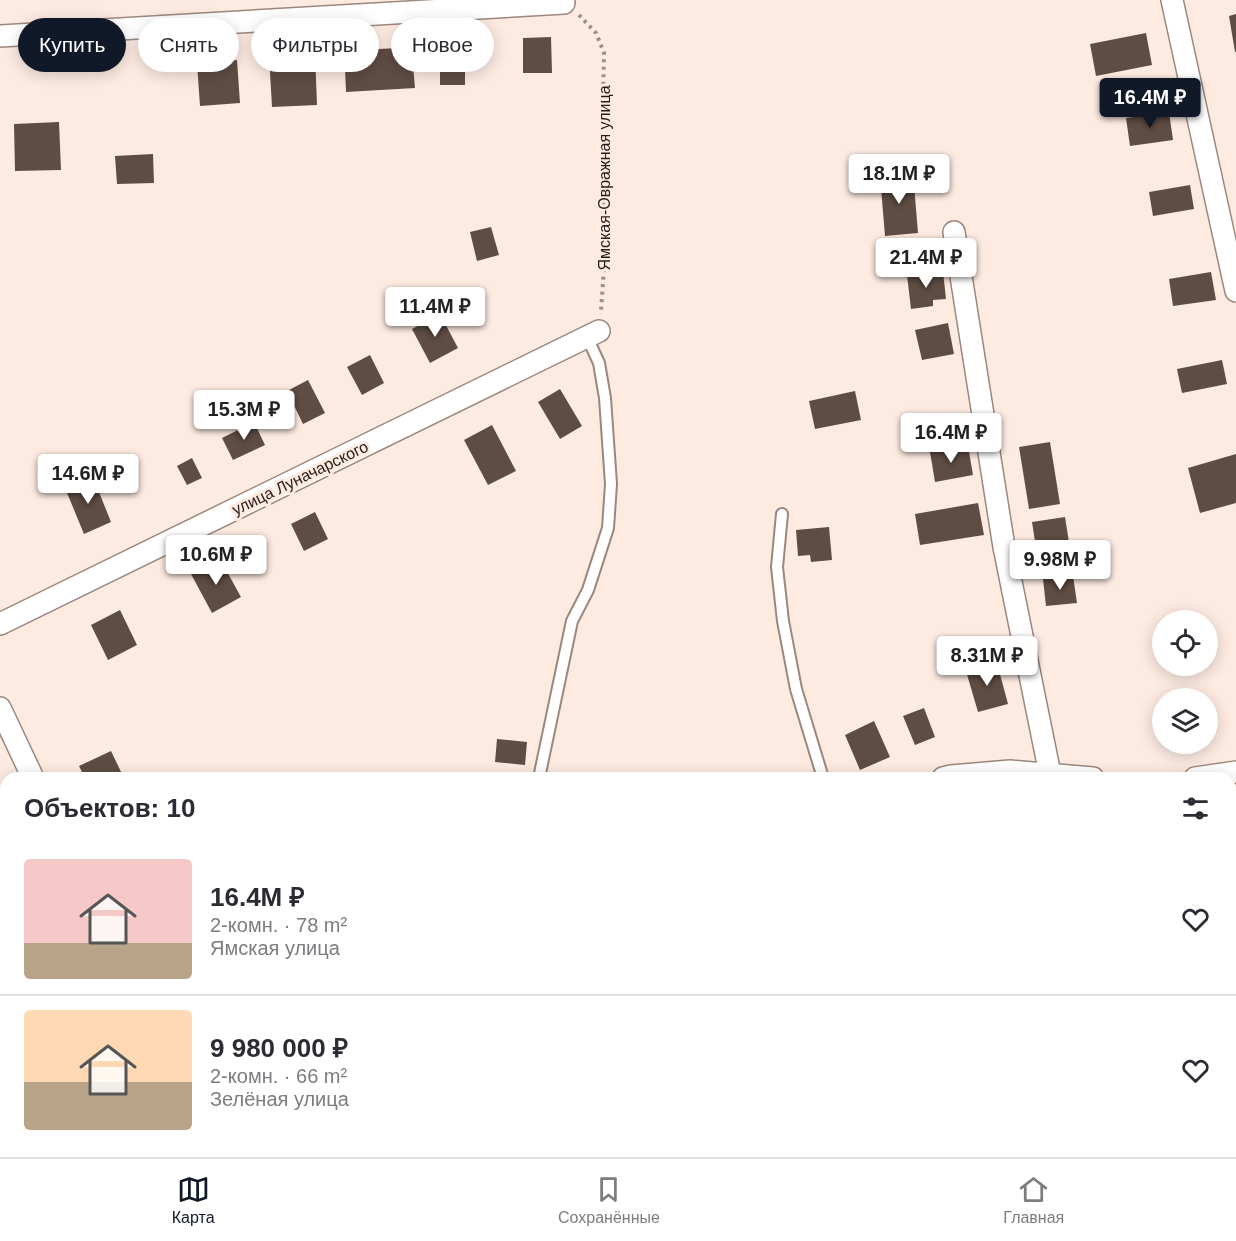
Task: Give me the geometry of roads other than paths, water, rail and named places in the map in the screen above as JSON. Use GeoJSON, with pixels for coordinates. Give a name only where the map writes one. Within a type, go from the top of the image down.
{"type":"FeatureCollection","features":[{"type":"Feature","properties":{"kind":"street"},"geometry":{"type":"LineString","coordinates":[[1172,0],[1236,291]]}},
{"type":"Feature","properties":{"kind":"street"},"geometry":{"type":"LineString","coordinates":[[0,36],[564,3]]}},
{"type":"Feature","properties":{"kind":"street"},"geometry":{"type":"LineString","coordinates":[[954,232],[1004,547],[1050,772]]}},
{"type":"Feature","properties":{"kind":"street","name":"улица Луначарского"},"geometry":{"type":"LineString","coordinates":[[0,624],[593,334]]}},
{"type":"Feature","properties":{"kind":"street"},"geometry":{"type":"LineString","coordinates":[[0,708],[30,772]]}},
{"type":"Feature","properties":{"kind":"street"},"geometry":{"type":"LineString","coordinates":[[998,772],[1023,772]]}},
{"type":"Feature","properties":{"kind":"lane"},"geometry":{"type":"LineString","coordinates":[[540,772],[572,621],[588,590],[608,528],[611,484],[605,398],[593,334]]}},
{"type":"Feature","properties":{"kind":"lane"},"geometry":{"type":"LineString","coordinates":[[782,514],[777,567],[783,621],[796,689],[821,772]]}}]}
